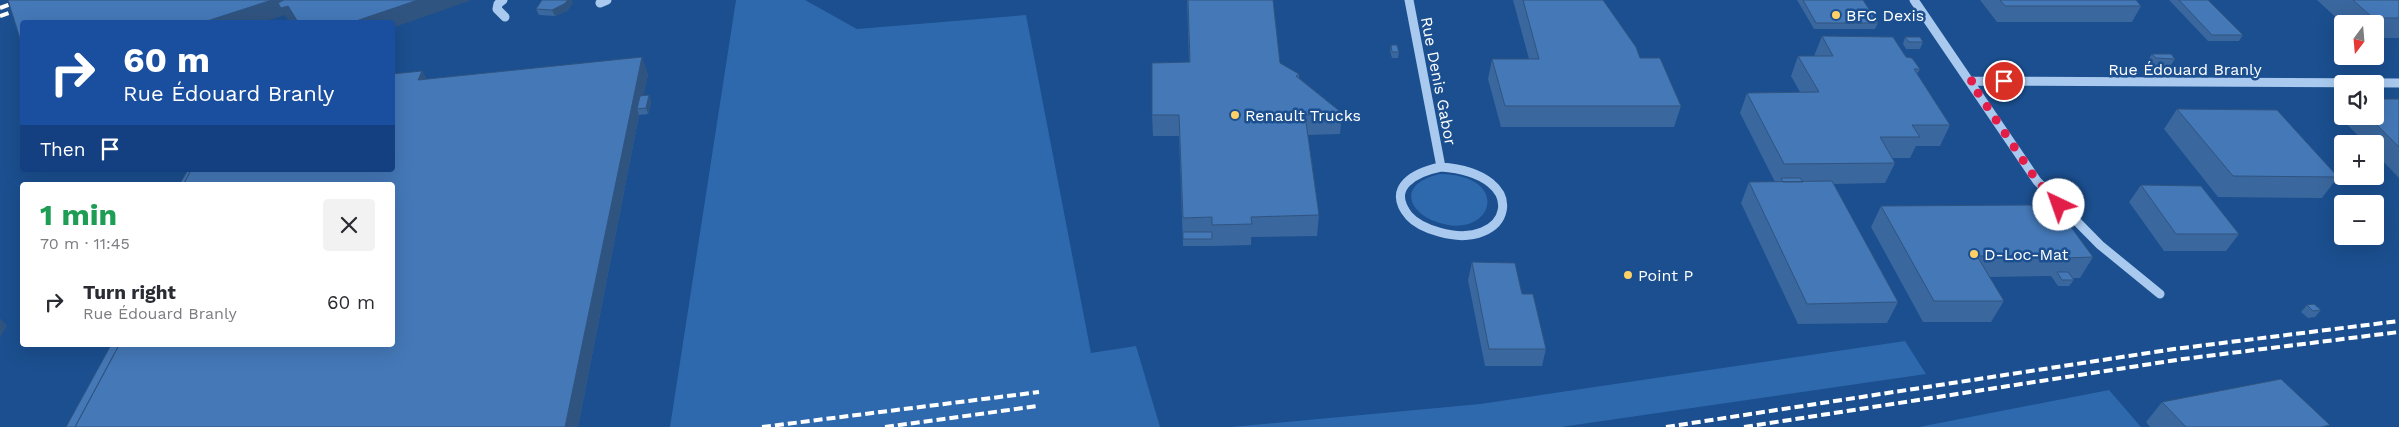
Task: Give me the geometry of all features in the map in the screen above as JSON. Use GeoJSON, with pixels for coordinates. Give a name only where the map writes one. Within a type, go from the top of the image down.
{"type":"FeatureCollection","features":[{"type":"Feature","properties":{"kind":"street"},"geometry":{"type":"LineString","coordinates":[[503,0],[498,4],[497,9],[505,17]]}},
{"type":"Feature","properties":{"kind":"street","name":"Rue Denis Gabor"},"geometry":{"type":"LineString","coordinates":[[1409,0],[1441,167]]}},
{"type":"Feature","properties":{"kind":"street"},"geometry":{"type":"LineString","coordinates":[[1914,0],[2037,181],[2102,246],[2143,276],[2160,294]]}},
{"type":"Feature","properties":{"kind":"street","name":"Rue Édouard Branly"},"geometry":{"type":"LineString","coordinates":[[1970,81],[2399,83]]}},
{"type":"Feature","properties":{"kind":"street"},"geometry":{"type":"LineString","coordinates":[[1441,167],[1469,170],[1493,184],[1501,194],[1503,205],[1501,216],[1492,226],[1479,233],[1462,236],[1443,234],[1426,228],[1412,219],[1403,208],[1400,196],[1403,185],[1412,176],[1425,169],[1441,167]]}},
{"type":"Feature","properties":{"kind":"shaded area"},"geometry":{"type":"Polygon","coordinates":[[[736,0],[805,0],[857,29],[1026,15],[1091,353],[1136,346],[1160,427],[670,427],[736,0]]]}},
{"type":"Feature","properties":{"kind":"shaded area"},"geometry":{"type":"Polygon","coordinates":[[[1440,174],[1464,177],[1479,185],[1486,195],[1487,206],[1481,216],[1470,224],[1454,226],[1431,220],[1417,210],[1411,198],[1414,187],[1429,177],[1440,174]]]}},
{"type":"Feature","properties":{"kind":"shaded area"},"geometry":{"type":"Polygon","coordinates":[[[1905,341],[1926,374],[1561,427],[1231,427],[1480,404],[1905,341]]]}},
{"type":"Feature","properties":{"kind":"shaded area"},"geometry":{"type":"Polygon","coordinates":[[[2109,390],[2141,427],[1919,427],[2109,390]]]}},
{"type":"Feature","properties":{"kind":"building"},"geometry":{"type":"Polygon","coordinates":[[[8,0],[272,0],[210,20],[20,20],[20,39],[8,0]]]}},
{"type":"Feature","properties":{"kind":"building"},"geometry":{"type":"Polygon","coordinates":[[[284,0],[418,0],[359,20],[297,20],[288,6],[281,8],[278,3],[284,0]]]}},
{"type":"Feature","properties":{"kind":"building"},"geometry":{"type":"Polygon","coordinates":[[[542,0],[568,0],[552,10],[536,9],[542,0]]]}},
{"type":"Feature","properties":{"kind":"building","name":"Renault Trucks"},"geometry":{"type":"Polygon","coordinates":[[[1188,0],[1273,0],[1280,63],[1299,74],[1296,76],[1342,113],[1305,115],[1319,215],[1251,217],[1252,224],[1212,225],[1212,217],[1183,218],[1179,115],[1152,115],[1152,63],[1190,62],[1188,0]]]}},
{"type":"Feature","properties":{"kind":"building"},"geometry":{"type":"Polygon","coordinates":[[[1523,0],[1603,0],[1636,47],[1640,58],[1660,58],[1681,106],[1505,106],[1492,59],[1539,59],[1523,0]]]}},
{"type":"Feature","properties":{"kind":"building","name":"BFC Dexis"},"geometry":{"type":"Polygon","coordinates":[[[1803,0],[1863,0],[1878,23],[1816,23],[1803,0]]]}},
{"type":"Feature","properties":{"kind":"building"},"geometry":{"type":"Polygon","coordinates":[[[2000,0],[2136,0],[2141,6],[2005,6],[2000,0]]]}},
{"type":"Feature","properties":{"kind":"building"},"geometry":{"type":"Polygon","coordinates":[[[2179,0],[2208,0],[2243,35],[2212,35],[2179,0]]]}},
{"type":"Feature","properties":{"kind":"building"},"geometry":{"type":"Polygon","coordinates":[[[2353,0],[2399,0],[2399,18],[2384,18],[2384,15],[2370,15],[2353,0]]]}},
{"type":"Feature","properties":{"kind":"building"},"geometry":{"type":"Polygon","coordinates":[[[1822,36],[1893,37],[1906,57],[1912,58],[1920,69],[1914,69],[1950,125],[1912,125],[1920,137],[1880,137],[1895,163],[1784,164],[1747,93],[1819,92],[1798,56],[1833,56],[1822,36]]]}},
{"type":"Feature","properties":{"kind":"building"},"geometry":{"type":"Polygon","coordinates":[[[1905,37],[1920,37],[1923,42],[1909,42],[1905,37]]]}},
{"type":"Feature","properties":{"kind":"building"},"geometry":{"type":"Polygon","coordinates":[[[1391,45],[1397,45],[1399,52],[1392,52],[1391,45]]]}},
{"type":"Feature","properties":{"kind":"building"},"geometry":{"type":"Polygon","coordinates":[[[2152,54],[2171,54],[2175,59],[2156,58],[2152,54]]]}},
{"type":"Feature","properties":{"kind":"building"},"geometry":{"type":"Polygon","coordinates":[[[642,57],[565,427],[75,427],[118,347],[395,347],[395,182],[185,182],[190,172],[395,172],[395,74],[422,71],[418,80],[642,57]]]}},
{"type":"Feature","properties":{"kind":"building"},"geometry":{"type":"Polygon","coordinates":[[[649,95],[646,108],[637,109],[640,96],[649,95]]]}},
{"type":"Feature","properties":{"kind":"building"},"geometry":{"type":"Polygon","coordinates":[[[2384,99],[2399,99],[2399,147],[2377,125],[2384,125],[2384,99]]]}},
{"type":"Feature","properties":{"kind":"building"},"geometry":{"type":"Polygon","coordinates":[[[2177,109],[2277,110],[2334,173],[2334,177],[2233,176],[2177,109]]]}},
{"type":"Feature","properties":{"kind":"building"},"geometry":{"type":"Polygon","coordinates":[[[187,172],[190,172],[185,182],[181,182],[187,172]]]}},
{"type":"Feature","properties":{"kind":"building"},"geometry":{"type":"Polygon","coordinates":[[[1781,178],[1800,178],[1803,182],[1783,182],[1781,178]]]}},
{"type":"Feature","properties":{"kind":"building"},"geometry":{"type":"Polygon","coordinates":[[[1832,181],[1898,302],[1807,304],[1749,182],[1832,181]]]}},
{"type":"Feature","properties":{"kind":"building"},"geometry":{"type":"Polygon","coordinates":[[[2141,185],[2201,186],[2239,234],[2176,234],[2141,185]]]}},
{"type":"Feature","properties":{"kind":"building"},"geometry":{"type":"Polygon","coordinates":[[[2031,205],[2035,212],[2060,212],[2093,257],[2066,258],[2064,255],[1977,256],[2004,301],[1934,301],[1881,206],[2031,205]]]}},
{"type":"Feature","properties":{"kind":"building"},"geometry":{"type":"Polygon","coordinates":[[[1183,232],[1212,232],[1212,239],[1183,239],[1183,232]]]}},
{"type":"Feature","properties":{"kind":"building"},"geometry":{"type":"Polygon","coordinates":[[[1472,262],[1515,263],[1522,294],[1533,294],[1546,349],[1489,349],[1472,262]]]}},
{"type":"Feature","properties":{"kind":"building"},"geometry":{"type":"Polygon","coordinates":[[[2057,272],[2068,272],[2074,280],[2062,280],[2057,272]]]}},
{"type":"Feature","properties":{"kind":"building"},"geometry":{"type":"Polygon","coordinates":[[[2314,304],[2321,310],[2313,311],[2307,305],[2314,304]]]}},
{"type":"Feature","properties":{"kind":"building"},"geometry":{"type":"Polygon","coordinates":[[[110,347],[118,347],[75,427],[66,427],[110,347]]]}},
{"type":"Feature","properties":{"kind":"building"},"geometry":{"type":"Polygon","coordinates":[[[2281,379],[2330,425],[2321,427],[2186,427],[2162,402],[2281,379]]]}},
{"type":"Feature","properties":{"kind":"railway"},"geometry":{"type":"LineString","coordinates":[[0,8],[22,0]]}},
{"type":"Feature","properties":{"kind":"railway"},"geometry":{"type":"LineString","coordinates":[[0,16],[18,10]]}},
{"type":"Feature","properties":{"kind":"railway"},"geometry":{"type":"LineString","coordinates":[[1666,427],[2174,349],[2399,321]]}},
{"type":"Feature","properties":{"kind":"railway"},"geometry":{"type":"LineString","coordinates":[[1744,427],[2183,359],[2399,332]]}},
{"type":"Feature","properties":{"kind":"railway"},"geometry":{"type":"LineString","coordinates":[[762,427],[1039,392]]}},
{"type":"Feature","properties":{"kind":"railway"},"geometry":{"type":"LineString","coordinates":[[885,427],[1038,406]]}},
{"type":"Feature","properties":{"kind":"place","name":"BFC Dexis"},"geometry":{"type":"Point","coordinates":[1836,15]}},
{"type":"Feature","properties":{"kind":"place","name":"Renault Trucks"},"geometry":{"type":"Point","coordinates":[1235,115]}},
{"type":"Feature","properties":{"kind":"place","name":"D-Loc-Mat"},"geometry":{"type":"Point","coordinates":[1974,254]}},
{"type":"Feature","properties":{"kind":"place","name":"Point P"},"geometry":{"type":"Point","coordinates":[1628,275]}},
{"type":"Feature","properties":{"kind":"route"},"geometry":{"type":"LineString","coordinates":[[2004,81],[1970,81],[2037,181],[2059,205]]}}]}
